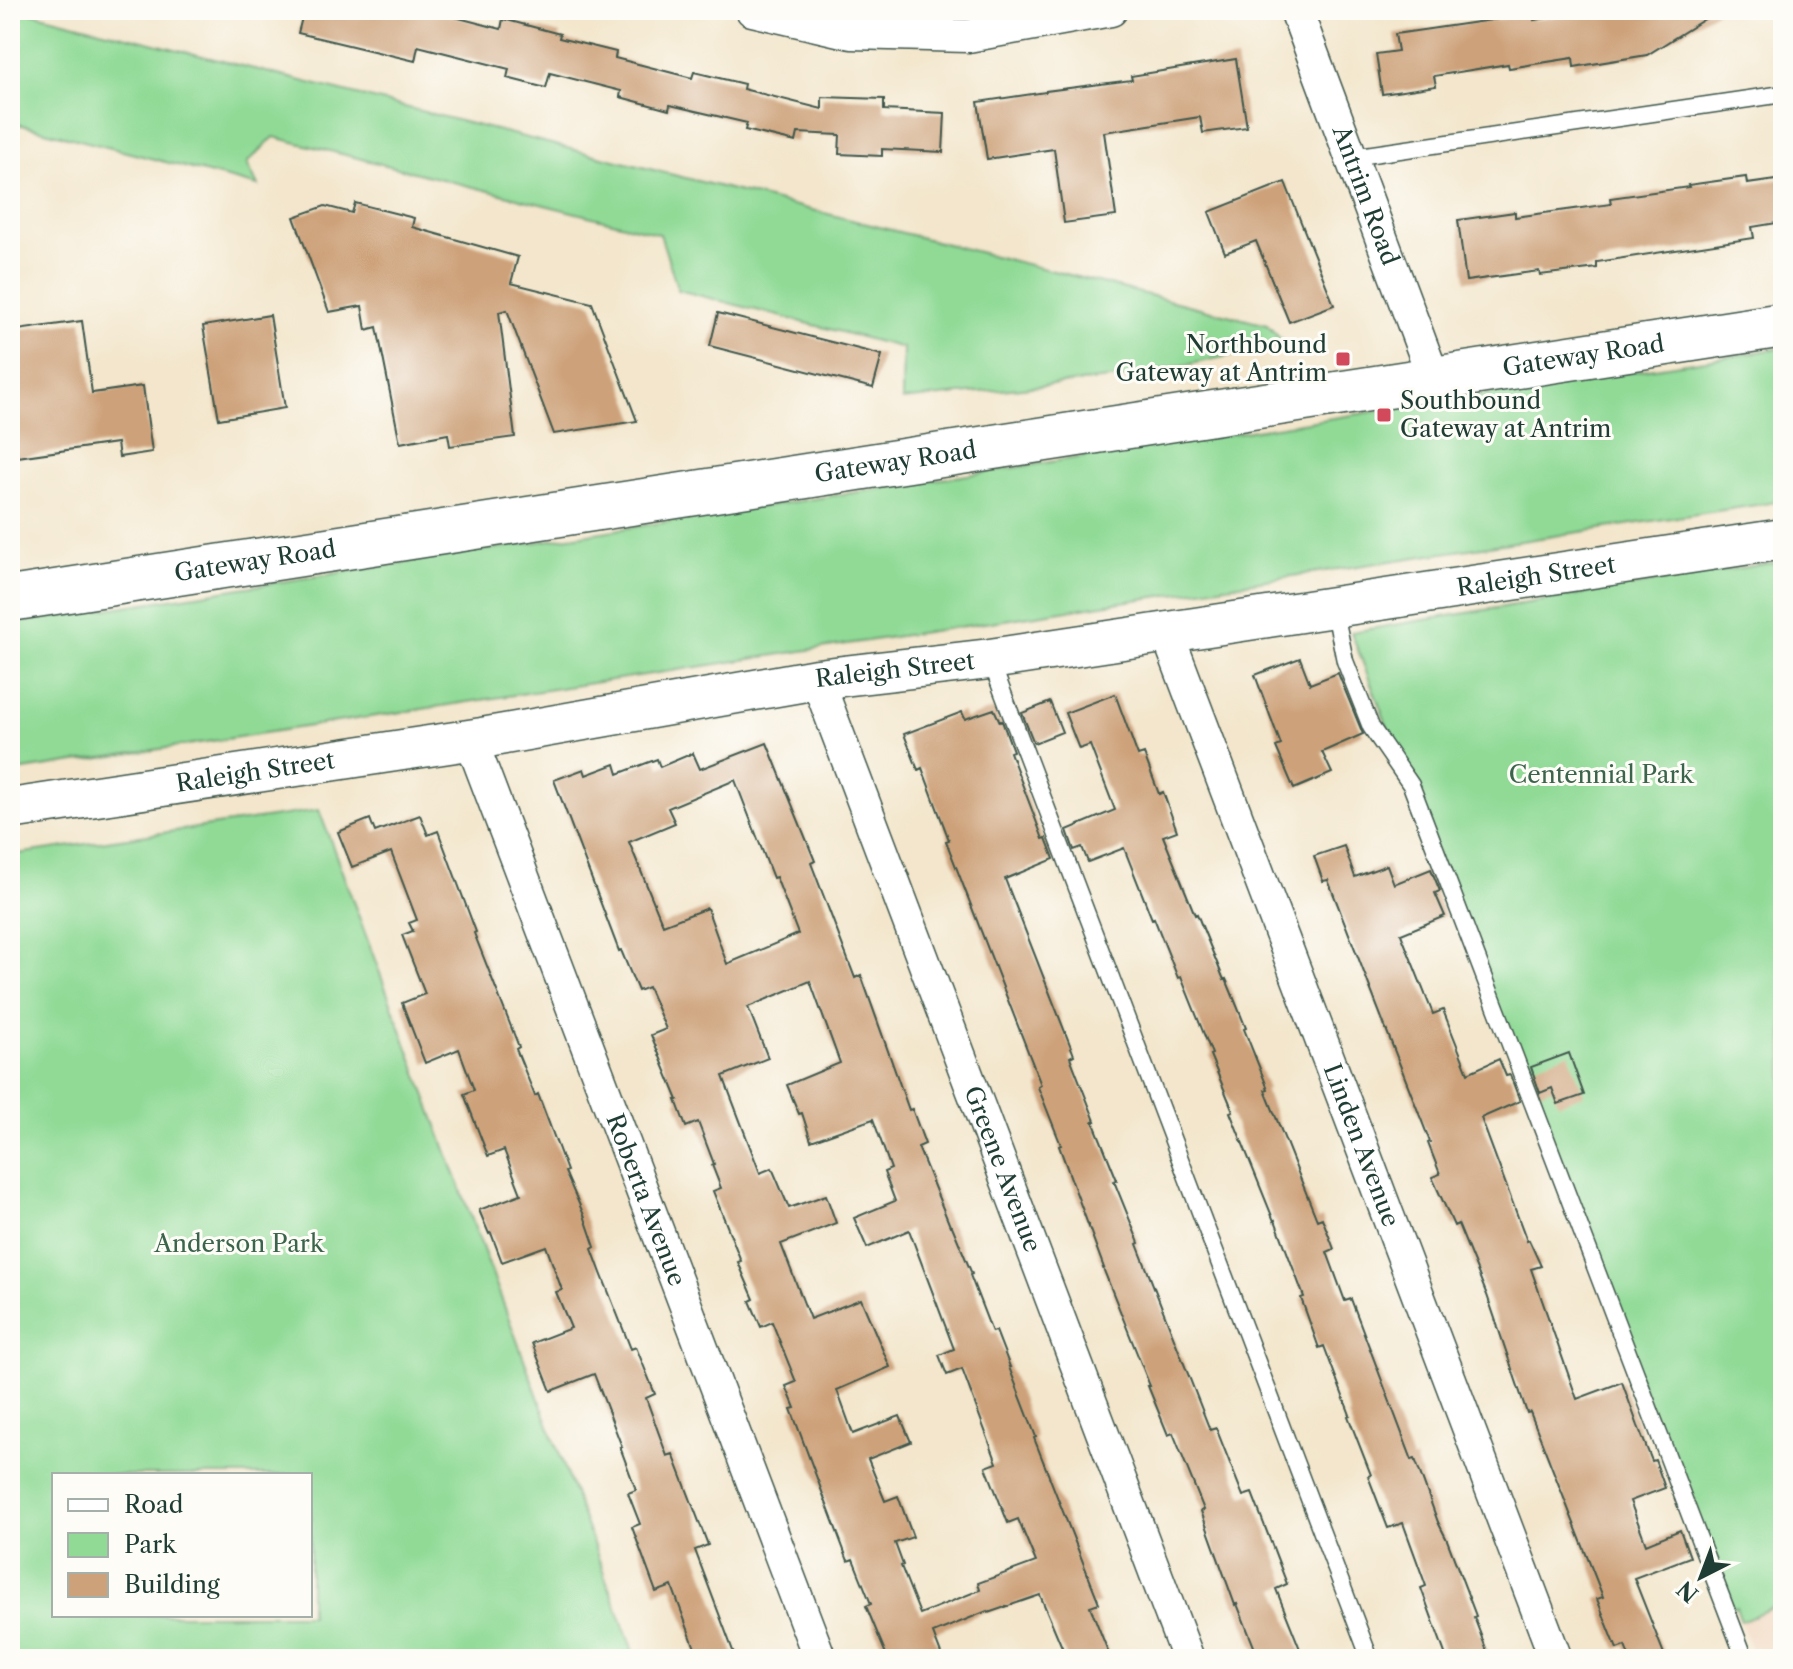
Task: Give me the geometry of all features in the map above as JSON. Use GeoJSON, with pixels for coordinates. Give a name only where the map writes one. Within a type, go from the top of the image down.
{"type":"FeatureCollection","features":[{"type":"Feature","properties":{"kind":"main road","name":"Gateway Road"},"geometry":{"type":"LineString","coordinates":[[10,599],[1783,325]]}},
{"type":"Feature","properties":{"kind":"street"},"geometry":{"type":"LineString","coordinates":[[752,10],[851,33],[896,22],[968,36],[1111,10]]}},
{"type":"Feature","properties":{"kind":"street","name":"Antrim Road"},"geometry":{"type":"LineString","coordinates":[[1296,10],[1434,379]]}},
{"type":"Feature","properties":{"kind":"street","name":"Raleigh Street"},"geometry":{"type":"LineString","coordinates":[[10,809],[471,740],[817,679],[990,659],[1783,539]]}},
{"type":"Feature","properties":{"kind":"street","name":"Linden Avenue"},"geometry":{"type":"LineString","coordinates":[[1167,633],[1556,1659]]}},
{"type":"Feature","properties":{"kind":"street","name":"Greene Avenue"},"geometry":{"type":"LineString","coordinates":[[817,679],[1188,1659]]}},
{"type":"Feature","properties":{"kind":"street","name":"Roberta Avenue"},"geometry":{"type":"LineString","coordinates":[[471,740],[820,1659]]}},
{"type":"Feature","properties":{"kind":"lane"},"geometry":{"type":"LineString","coordinates":[[1352,157],[1783,94]]}},
{"type":"Feature","properties":{"kind":"lane"},"geometry":{"type":"LineString","coordinates":[[1334,607],[1345,661],[1371,727],[1411,785],[1745,1659]]}},
{"type":"Feature","properties":{"kind":"lane"},"geometry":{"type":"LineString","coordinates":[[990,659],[1370,1659]]}},
{"type":"Feature","properties":{"kind":"shaded area"},"geometry":{"type":"Polygon","coordinates":[[[1783,1603],[1783,1659],[1755,1659],[1741,1621],[1783,1603]]]}},
{"type":"Feature","properties":{"kind":"green space"},"geometry":{"type":"Polygon","coordinates":[[[10,10],[21,10],[1267,325],[1285,344],[1130,377],[902,400],[903,348],[678,290],[660,234],[274,137],[247,163],[258,186],[10,122],[10,10]]]}},
{"type":"Feature","properties":{"kind":"green space"},"geometry":{"type":"Polygon","coordinates":[[[1783,348],[1783,501],[10,772],[10,624],[1783,348]]]}},
{"type":"Feature","properties":{"kind":"green space","name":"Centennial Park"},"geometry":{"type":"Polygon","coordinates":[[[1783,561],[1783,1603],[1741,1621],[1736,1607],[1728,1609],[1351,632],[1783,561]]]}},
{"type":"Feature","properties":{"kind":"green space","name":"Anderson Park"},"geometry":{"type":"Polygon","coordinates":[[[319,810],[636,1659],[10,1659],[10,855],[319,810]]]}},
{"type":"Feature","properties":{"kind":"building"},"geometry":{"type":"Polygon","coordinates":[[[304,10],[428,10],[501,29],[503,19],[560,34],[559,38],[616,52],[615,58],[692,78],[694,72],[744,84],[743,89],[822,109],[822,97],[884,99],[884,110],[945,113],[943,152],[882,149],[882,156],[839,154],[840,135],[798,133],[796,142],[745,130],[747,123],[670,105],[669,110],[620,97],[621,91],[550,73],[546,88],[507,78],[509,69],[418,46],[415,61],[298,33],[304,10]]]}},
{"type":"Feature","properties":{"kind":"building"},"geometry":{"type":"Polygon","coordinates":[[[1596,10],[1719,10],[1647,55],[1574,67],[1573,58],[1509,68],[1508,64],[1434,76],[1436,86],[1382,94],[1376,54],[1398,51],[1395,34],[1533,14],[1534,20],[1596,10]]]}},
{"type":"Feature","properties":{"kind":"building"},"geometry":{"type":"Polygon","coordinates":[[[1236,59],[1247,127],[1203,133],[1200,117],[1104,132],[1116,216],[1064,223],[1054,149],[987,159],[978,102],[1132,80],[1131,76],[1236,59]]]}},
{"type":"Feature","properties":{"kind":"building"},"geometry":{"type":"Polygon","coordinates":[[[1746,177],[1747,184],[1783,179],[1783,222],[1752,227],[1754,238],[1597,262],[1597,268],[1540,275],[1539,271],[1466,281],[1458,220],[1515,212],[1515,217],[1611,204],[1610,198],[1746,177]]]}},
{"type":"Feature","properties":{"kind":"building"},"geometry":{"type":"Polygon","coordinates":[[[1285,182],[1334,305],[1289,322],[1256,241],[1225,253],[1209,212],[1285,182]]]}},
{"type":"Feature","properties":{"kind":"building"},"geometry":{"type":"Polygon","coordinates":[[[355,203],[414,218],[412,227],[518,257],[511,283],[592,303],[637,421],[554,434],[507,310],[499,312],[515,437],[450,446],[448,434],[400,443],[377,327],[366,330],[362,306],[329,312],[294,217],[325,206],[352,213],[355,203]]]}},
{"type":"Feature","properties":{"kind":"building"},"geometry":{"type":"Polygon","coordinates":[[[718,313],[882,355],[873,388],[710,346],[718,313]]]}},
{"type":"Feature","properties":{"kind":"building"},"geometry":{"type":"Polygon","coordinates":[[[270,315],[285,408],[219,419],[203,326],[270,315]]]}},
{"type":"Feature","properties":{"kind":"building"},"geometry":{"type":"Polygon","coordinates":[[[82,321],[92,393],[143,386],[152,452],[119,457],[117,443],[10,458],[10,331],[82,321]]]}},
{"type":"Feature","properties":{"kind":"building"},"geometry":{"type":"Polygon","coordinates":[[[1300,658],[1310,684],[1338,673],[1363,734],[1322,752],[1332,773],[1294,789],[1276,747],[1281,745],[1255,675],[1300,658]]]}},
{"type":"Feature","properties":{"kind":"building"},"geometry":{"type":"Polygon","coordinates":[[[1115,694],[1138,756],[1144,754],[1159,794],[1163,792],[1177,831],[1163,836],[1246,1028],[1268,1089],[1265,1090],[1317,1220],[1322,1218],[1334,1249],[1327,1252],[1345,1301],[1351,1299],[1412,1460],[1415,1459],[1447,1540],[1490,1659],[1447,1659],[1421,1588],[1426,1586],[1403,1523],[1388,1528],[1350,1415],[1324,1346],[1319,1348],[1301,1298],[1304,1297],[1230,1112],[1233,1111],[1212,1054],[1124,848],[1088,862],[1082,847],[1074,850],[1067,830],[1115,810],[1090,745],[1079,749],[1065,713],[1115,694]]]}},
{"type":"Feature","properties":{"kind":"building"},"geometry":{"type":"Polygon","coordinates":[[[1050,702],[1062,732],[1034,743],[1022,713],[1050,702]]]}},
{"type":"Feature","properties":{"kind":"building"},"geometry":{"type":"Polygon","coordinates":[[[994,709],[1002,721],[1013,751],[1010,752],[1043,839],[1046,838],[1054,859],[1005,879],[1074,1055],[1070,1057],[1117,1180],[1114,1181],[1137,1244],[1210,1430],[1216,1428],[1243,1496],[1252,1493],[1287,1584],[1276,1589],[1304,1659],[1259,1659],[1235,1605],[1201,1511],[1204,1510],[1173,1433],[1168,1435],[1148,1386],[1038,1087],[1041,1085],[946,841],[949,840],[922,768],[918,770],[904,734],[962,712],[965,719],[994,709]]]}},
{"type":"Feature","properties":{"kind":"building"},"geometry":{"type":"Polygon","coordinates":[[[767,743],[815,861],[811,863],[855,978],[861,975],[909,1110],[912,1109],[925,1144],[918,1147],[972,1274],[992,1332],[996,1331],[1099,1603],[1090,1606],[1111,1659],[1067,1659],[1040,1595],[987,1611],[933,1633],[943,1659],[888,1659],[866,1606],[871,1604],[853,1559],[848,1561],[791,1409],[795,1408],[786,1386],[796,1382],[772,1322],[761,1327],[750,1301],[754,1299],[713,1191],[721,1188],[714,1164],[698,1122],[686,1127],[651,1035],[666,1029],[648,987],[638,991],[619,951],[554,780],[584,769],[586,775],[615,764],[618,774],[657,759],[660,767],[693,753],[700,769],[767,743]],[[735,780],[668,808],[675,823],[629,842],[663,925],[707,908],[727,964],[798,934],[735,780]],[[810,981],[748,1007],[768,1058],[723,1076],[760,1173],[772,1168],[789,1208],[826,1195],[836,1223],[781,1244],[810,1319],[861,1299],[890,1367],[837,1390],[853,1434],[900,1416],[911,1442],[868,1459],[885,1501],[898,1496],[913,1537],[895,1543],[920,1614],[980,1590],[978,1583],[1036,1562],[1018,1519],[1008,1523],[986,1467],[997,1463],[962,1369],[947,1375],[939,1355],[954,1349],[909,1230],[867,1248],[854,1218],[895,1201],[884,1172],[891,1169],[873,1119],[811,1141],[802,1113],[799,1114],[787,1085],[840,1063],[810,981]]]}},
{"type":"Feature","properties":{"kind":"building"},"geometry":{"type":"Polygon","coordinates":[[[420,815],[428,835],[438,831],[519,1047],[516,1049],[535,1096],[538,1094],[565,1172],[584,1215],[601,1273],[631,1349],[636,1347],[655,1394],[646,1398],[667,1456],[673,1454],[708,1545],[695,1550],[736,1659],[699,1659],[672,1586],[656,1592],[632,1527],[640,1524],[628,1493],[636,1490],[594,1374],[551,1391],[532,1343],[571,1328],[556,1292],[562,1290],[546,1246],[502,1262],[479,1210],[521,1194],[504,1150],[488,1156],[464,1094],[474,1090],[459,1049],[425,1063],[402,1003],[425,994],[402,935],[413,931],[409,923],[417,920],[391,852],[352,867],[338,832],[370,819],[375,832],[420,815]]]}},
{"type":"Feature","properties":{"kind":"building"},"geometry":{"type":"Polygon","coordinates":[[[1344,846],[1355,877],[1387,865],[1394,884],[1431,869],[1440,891],[1435,893],[1445,916],[1401,934],[1433,1014],[1443,1010],[1468,1073],[1499,1059],[1506,1076],[1510,1075],[1520,1101],[1481,1118],[1527,1241],[1541,1266],[1531,1269],[1577,1399],[1622,1382],[1665,1488],[1630,1501],[1646,1544],[1680,1530],[1690,1557],[1634,1578],[1666,1659],[1630,1659],[1625,1646],[1617,1649],[1597,1599],[1603,1597],[1530,1412],[1527,1413],[1487,1295],[1458,1224],[1454,1226],[1432,1177],[1440,1174],[1430,1142],[1328,880],[1323,881],[1314,856],[1344,846]]]}},
{"type":"Feature","properties":{"kind":"building"},"geometry":{"type":"Polygon","coordinates":[[[1569,1053],[1584,1095],[1558,1104],[1552,1088],[1540,1093],[1531,1067],[1569,1053]]]}},
{"type":"Feature","properties":{"kind":"place","name":"Northbound Gateway at Antrim"},"geometry":{"type":"Point","coordinates":[1343,359]}},
{"type":"Feature","properties":{"kind":"place","name":"Southbound Gateway at Antrim"},"geometry":{"type":"Point","coordinates":[1384,415]}}]}
